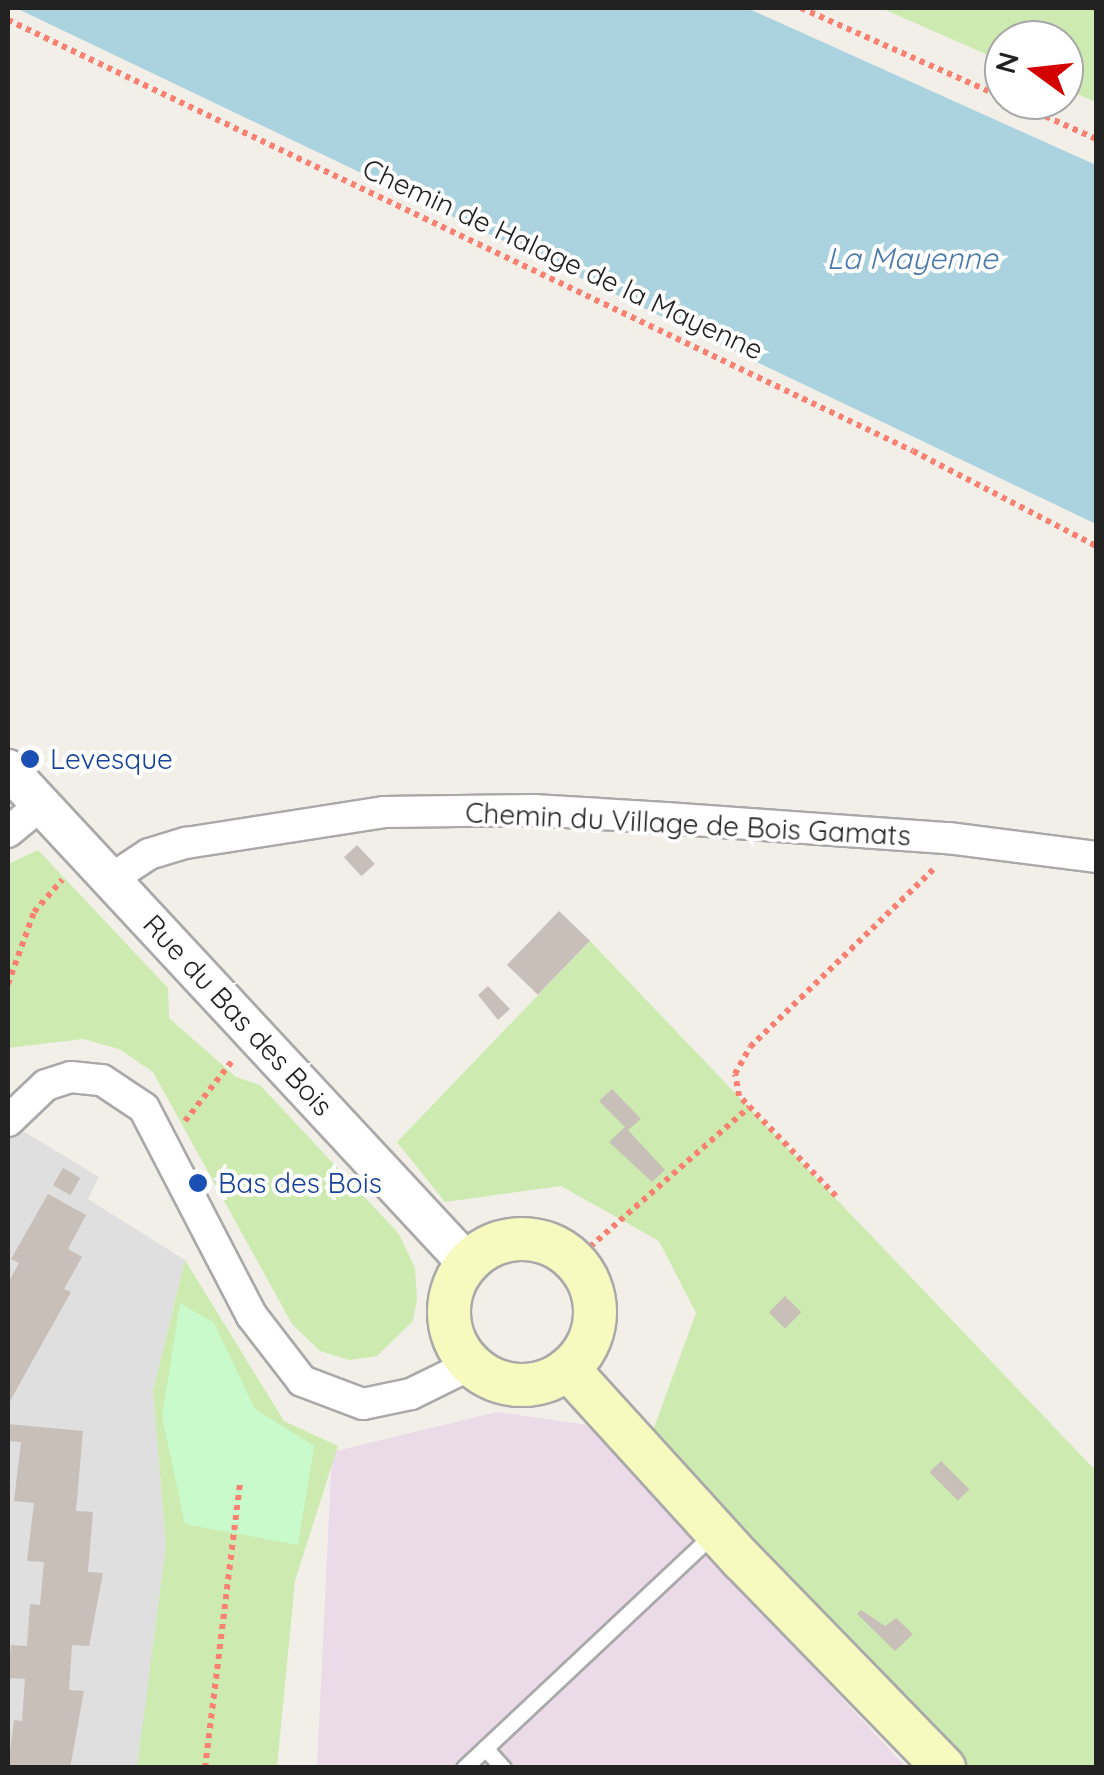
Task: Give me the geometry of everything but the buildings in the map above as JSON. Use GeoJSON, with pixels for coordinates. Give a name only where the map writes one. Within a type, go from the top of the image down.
{"type":"FeatureCollection","features":[{"type":"Feature","properties":{"kind":"main road"},"geometry":{"type":"LineString","coordinates":[[520,1239],[555,1246],[575,1260],[595,1304],[584,1351],[568,1369],[529,1386],[498,1381],[470,1365],[457,1347],[448,1303],[467,1263],[485,1248],[520,1239]]}},
{"type":"Feature","properties":{"kind":"main road"},"geometry":{"type":"LineString","coordinates":[[568,1369],[716,1531],[944,1768]]}},
{"type":"Feature","properties":{"kind":"street","name":"Rue du Bas des Bois"},"geometry":{"type":"LineString","coordinates":[[8,768],[467,1263]]}},
{"type":"Feature","properties":{"kind":"street"},"geometry":{"type":"LineString","coordinates":[[8,832],[42,804]]}},
{"type":"Feature","properties":{"kind":"street","name":"Chemin du Village de Bois Gamats"},"geometry":{"type":"LineString","coordinates":[[111,879],[149,854],[186,843],[384,812],[533,810],[948,838],[1096,857]]}},
{"type":"Feature","properties":{"kind":"street"},"geometry":{"type":"LineString","coordinates":[[10,1112],[46,1085],[72,1076],[102,1080],[144,1108],[252,1316],[302,1381],[362,1404],[411,1394],[470,1365]]}},
{"type":"Feature","properties":{"kind":"lane"},"geometry":{"type":"LineString","coordinates":[[464,1768],[716,1531]]}},
{"type":"Feature","properties":{"kind":"lane"},"geometry":{"type":"LineString","coordinates":[[485,1748],[503,1768]]}},
{"type":"Feature","properties":{"kind":"path"},"geometry":{"type":"LineString","coordinates":[[801,8],[984,89]]}},
{"type":"Feature","properties":{"kind":"path","name":"Chemin de Halage de la Mayenne"},"geometry":{"type":"LineString","coordinates":[[8,20],[896,443],[1096,546]]}},
{"type":"Feature","properties":{"kind":"path"},"geometry":{"type":"LineString","coordinates":[[1054,120],[1096,139]]}},
{"type":"Feature","properties":{"kind":"path"},"geometry":{"type":"LineString","coordinates":[[836,1196],[748,1107],[736,1087],[740,1060],[926,881],[948,838]]}},
{"type":"Feature","properties":{"kind":"path"},"geometry":{"type":"LineString","coordinates":[[8,984],[34,912],[82,848]]}},
{"type":"Feature","properties":{"kind":"path"},"geometry":{"type":"LineString","coordinates":[[166,1146],[254,1034]]}},
{"type":"Feature","properties":{"kind":"path"},"geometry":{"type":"LineString","coordinates":[[575,1260],[748,1107]]}},
{"type":"Feature","properties":{"kind":"path"},"geometry":{"type":"LineString","coordinates":[[205,1768],[240,1483]]}},
{"type":"Feature","properties":{"kind":"shaded area"},"geometry":{"type":"Polygon","coordinates":[[[8,1122],[99,1177],[88,1199],[185,1260],[153,1391],[166,1546],[138,1767],[8,1768],[8,1122]]]}},
{"type":"Feature","properties":{"kind":"shaded area"},"geometry":{"type":"Polygon","coordinates":[[[497,1412],[588,1425],[906,1767],[317,1768],[332,1452],[497,1412]]]}},
{"type":"Feature","properties":{"kind":"green space"},"geometry":{"type":"Polygon","coordinates":[[[881,8],[1096,8],[1096,102],[1084,97],[1084,20],[984,20],[984,53],[881,8]]]}},
{"type":"Feature","properties":{"kind":"green space"},"geometry":{"type":"Polygon","coordinates":[[[38,850],[168,988],[169,1018],[236,1077],[260,1085],[399,1234],[415,1268],[417,1299],[413,1321],[377,1356],[349,1360],[320,1351],[292,1324],[153,1072],[119,1049],[83,1039],[8,1048],[8,864],[38,850]]]}},
{"type":"Feature","properties":{"kind":"green space"},"geometry":{"type":"Polygon","coordinates":[[[590,941],[1096,1471],[1096,1767],[969,1767],[652,1433],[696,1313],[659,1241],[561,1186],[445,1202],[397,1142],[590,941]]]}},
{"type":"Feature","properties":{"kind":"green space"},"geometry":{"type":"Polygon","coordinates":[[[185,1260],[284,1421],[338,1446],[295,1581],[277,1767],[137,1768],[166,1546],[153,1391],[185,1260]]]}},
{"type":"Feature","properties":{"kind":"green space"},"geometry":{"type":"Polygon","coordinates":[[[180,1303],[214,1323],[255,1409],[314,1446],[298,1545],[185,1524],[162,1416],[180,1303]]]}},
{"type":"Feature","properties":{"kind":"water","name":"La Mayenne"},"geometry":{"type":"Polygon","coordinates":[[[16,8],[747,8],[984,115],[984,120],[996,120],[1096,165],[1096,524],[16,8]]]}},
{"type":"Feature","properties":{"kind":"place","name":"Levesque"},"geometry":{"type":"Point","coordinates":[30,759]}},
{"type":"Feature","properties":{"kind":"place","name":"Bas des Bois"},"geometry":{"type":"Point","coordinates":[198,1183]}}]}
